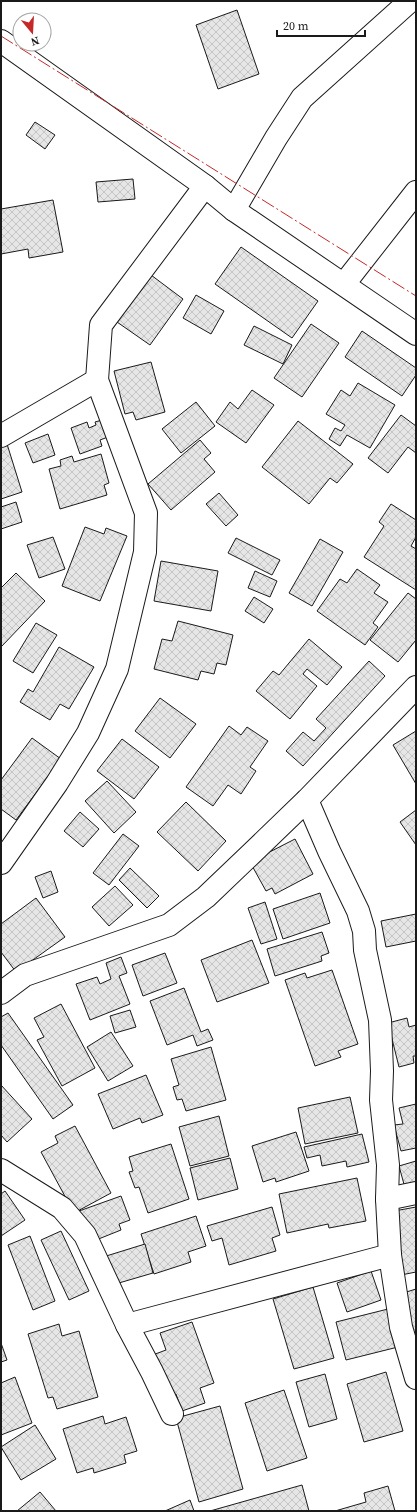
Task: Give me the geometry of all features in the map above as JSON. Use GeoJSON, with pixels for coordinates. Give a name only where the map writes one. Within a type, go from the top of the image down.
{"type":"FeatureCollection","features":[{"type":"Feature","properties":{"kind":"street"},"geometry":{"type":"LineString","coordinates":[[234,210],[276,138],[302,98],[410,1]]}},
{"type":"Feature","properties":{"kind":"street"},"geometry":{"type":"LineString","coordinates":[[1,41],[205,186],[234,210],[416,334]]}},
{"type":"Feature","properties":{"kind":"street"},"geometry":{"type":"LineString","coordinates":[[1,862],[57,783],[92,726],[118,669],[145,552],[146,513],[97,380],[101,325],[205,186]]}},
{"type":"Feature","properties":{"kind":"street"},"geometry":{"type":"LineString","coordinates":[[344,284],[416,192]]}},
{"type":"Feature","properties":{"kind":"street"},"geometry":{"type":"LineString","coordinates":[[1,436],[97,380]]}},
{"type":"Feature","properties":{"kind":"street"},"geometry":{"type":"LineString","coordinates":[[1,993],[25,974],[168,925],[206,897],[307,800],[416,687]]}},
{"type":"Feature","properties":{"kind":"street"},"geometry":{"type":"LineString","coordinates":[[307,800],[329,851],[358,911],[364,931],[365,950],[380,1020],[382,1072],[381,1100],[388,1165],[387,1199],[390,1255],[401,1327],[416,1378]]}},
{"type":"Feature","properties":{"kind":"street"},"geometry":{"type":"LineString","coordinates":[[1,1170],[62,1208],[85,1235],[127,1325],[172,1414]]}},
{"type":"Feature","properties":{"kind":"street"},"geometry":{"type":"LineString","coordinates":[[387,1199],[416,1193]]}},
{"type":"Feature","properties":{"kind":"street"},"geometry":{"type":"LineString","coordinates":[[127,1325],[390,1255]]}},
{"type":"Feature","properties":{"kind":"building"},"geometry":{"type":"Polygon","coordinates":[[[237,10],[259,74],[218,89],[196,25],[237,10]]]}},
{"type":"Feature","properties":{"kind":"building"},"geometry":{"type":"Polygon","coordinates":[[[35,122],[55,135],[45,149],[26,135],[35,122]]]}},
{"type":"Feature","properties":{"kind":"building"},"geometry":{"type":"Polygon","coordinates":[[[133,179],[135,199],[98,202],[96,182],[133,179]]]}},
{"type":"Feature","properties":{"kind":"building"},"geometry":{"type":"Polygon","coordinates":[[[53,200],[63,252],[29,258],[28,249],[1,254],[1,209],[53,200]]]}},
{"type":"Feature","properties":{"kind":"building"},"geometry":{"type":"Polygon","coordinates":[[[241,247],[318,301],[292,338],[215,284],[241,247]]]}},
{"type":"Feature","properties":{"kind":"building"},"geometry":{"type":"Polygon","coordinates":[[[151,275],[183,299],[150,345],[117,322],[151,275]]]}},
{"type":"Feature","properties":{"kind":"building"},"geometry":{"type":"Polygon","coordinates":[[[196,295],[224,311],[211,334],[183,318],[196,295]]]}},
{"type":"Feature","properties":{"kind":"building"},"geometry":{"type":"Polygon","coordinates":[[[311,324],[339,343],[302,397],[274,378],[311,324]]]}},
{"type":"Feature","properties":{"kind":"building"},"geometry":{"type":"Polygon","coordinates":[[[254,326],[292,345],[283,364],[244,345],[254,326]]]}},
{"type":"Feature","properties":{"kind":"building"},"geometry":{"type":"Polygon","coordinates":[[[362,331],[416,368],[416,375],[402,396],[345,357],[362,331]]]}},
{"type":"Feature","properties":{"kind":"building"},"geometry":{"type":"Polygon","coordinates":[[[151,362],[165,412],[136,420],[133,412],[125,414],[114,371],[151,362]]]}},
{"type":"Feature","properties":{"kind":"building"},"geometry":{"type":"Polygon","coordinates":[[[358,383],[395,405],[370,448],[347,435],[340,446],[329,439],[335,428],[341,431],[345,425],[326,414],[341,390],[350,396],[358,383]]]}},
{"type":"Feature","properties":{"kind":"building"},"geometry":{"type":"Polygon","coordinates":[[[252,390],[274,405],[246,443],[216,422],[230,402],[238,409],[252,390]]]}},
{"type":"Feature","properties":{"kind":"building"},"geometry":{"type":"Polygon","coordinates":[[[196,402],[215,426],[181,453],[162,429],[196,402]]]}},
{"type":"Feature","properties":{"kind":"building"},"geometry":{"type":"Polygon","coordinates":[[[401,415],[416,426],[416,453],[408,447],[388,473],[368,458],[401,415]]]}},
{"type":"Feature","properties":{"kind":"building"},"geometry":{"type":"Polygon","coordinates":[[[102,420],[108,437],[100,440],[102,446],[80,454],[71,428],[87,422],[89,428],[96,425],[95,422],[102,420]]]}},
{"type":"Feature","properties":{"kind":"building"},"geometry":{"type":"Polygon","coordinates":[[[298,421],[353,464],[337,483],[330,478],[309,504],[262,467],[298,421]]]}},
{"type":"Feature","properties":{"kind":"building"},"geometry":{"type":"Polygon","coordinates":[[[48,434],[55,455],[33,463],[25,443],[48,434]]]}},
{"type":"Feature","properties":{"kind":"building"},"geometry":{"type":"Polygon","coordinates":[[[200,440],[211,453],[204,459],[215,472],[171,510],[148,484],[200,440]]]}},
{"type":"Feature","properties":{"kind":"building"},"geometry":{"type":"Polygon","coordinates":[[[7,444],[22,492],[1,499],[1,446],[7,444]]]}},
{"type":"Feature","properties":{"kind":"building"},"geometry":{"type":"Polygon","coordinates":[[[101,454],[109,483],[104,485],[107,495],[60,509],[49,469],[61,466],[60,460],[72,456],[74,462],[101,454]]]}},
{"type":"Feature","properties":{"kind":"building"},"geometry":{"type":"Polygon","coordinates":[[[219,493],[238,515],[226,526],[206,504],[219,493]]]}},
{"type":"Feature","properties":{"kind":"building"},"geometry":{"type":"Polygon","coordinates":[[[16,502],[22,522],[1,529],[1,507],[16,502]]]}},
{"type":"Feature","properties":{"kind":"building"},"geometry":{"type":"Polygon","coordinates":[[[391,504],[416,520],[416,537],[411,546],[416,549],[416,590],[364,557],[384,526],[379,522],[391,504]]]}},
{"type":"Feature","properties":{"kind":"building"},"geometry":{"type":"Polygon","coordinates":[[[85,527],[104,534],[106,528],[127,536],[100,601],[62,586],[85,527]]]}},
{"type":"Feature","properties":{"kind":"building"},"geometry":{"type":"Polygon","coordinates":[[[53,537],[65,569],[39,578],[27,545],[53,537]]]}},
{"type":"Feature","properties":{"kind":"building"},"geometry":{"type":"Polygon","coordinates":[[[236,538],[280,560],[272,575],[228,553],[236,538]]]}},
{"type":"Feature","properties":{"kind":"building"},"geometry":{"type":"Polygon","coordinates":[[[320,539],[343,552],[312,606],[289,593],[320,539]]]}},
{"type":"Feature","properties":{"kind":"building"},"geometry":{"type":"Polygon","coordinates":[[[161,561],[218,571],[211,611],[154,601],[161,561]]]}},
{"type":"Feature","properties":{"kind":"building"},"geometry":{"type":"Polygon","coordinates":[[[357,569],[380,585],[374,593],[388,602],[373,623],[378,627],[365,645],[317,611],[340,579],[347,583],[357,569]]]}},
{"type":"Feature","properties":{"kind":"building"},"geometry":{"type":"Polygon","coordinates":[[[255,571],[277,581],[270,597],[248,588],[255,571]]]}},
{"type":"Feature","properties":{"kind":"building"},"geometry":{"type":"Polygon","coordinates":[[[16,573],[45,601],[1,647],[1,588],[16,573]]]}},
{"type":"Feature","properties":{"kind":"building"},"geometry":{"type":"Polygon","coordinates":[[[408,593],[416,599],[416,640],[398,662],[370,640],[408,593]]]}},
{"type":"Feature","properties":{"kind":"building"},"geometry":{"type":"Polygon","coordinates":[[[254,597],[273,609],[264,623],[245,611],[254,597]]]}},
{"type":"Feature","properties":{"kind":"building"},"geometry":{"type":"Polygon","coordinates":[[[178,621],[233,635],[226,665],[217,663],[214,674],[201,671],[198,680],[154,669],[162,639],[172,641],[178,621]]]}},
{"type":"Feature","properties":{"kind":"building"},"geometry":{"type":"Polygon","coordinates":[[[36,623],[57,635],[33,673],[13,661],[36,623]]]}},
{"type":"Feature","properties":{"kind":"building"},"geometry":{"type":"Polygon","coordinates":[[[309,639],[342,667],[327,685],[307,669],[303,674],[317,686],[290,719],[256,691],[273,671],[279,675],[309,639]]]}},
{"type":"Feature","properties":{"kind":"building"},"geometry":{"type":"Polygon","coordinates":[[[59,647],[94,667],[69,709],[60,704],[50,720],[20,702],[28,689],[33,692],[59,647]]]}},
{"type":"Feature","properties":{"kind":"building"},"geometry":{"type":"Polygon","coordinates":[[[369,661],[385,676],[303,766],[286,751],[303,732],[314,741],[326,728],[316,719],[369,661]]]}},
{"type":"Feature","properties":{"kind":"building"},"geometry":{"type":"Polygon","coordinates":[[[160,698],[196,724],[170,758],[135,731],[160,698]]]}},
{"type":"Feature","properties":{"kind":"building"},"geometry":{"type":"Polygon","coordinates":[[[229,726],[241,735],[247,727],[268,741],[250,767],[256,771],[241,794],[228,785],[213,806],[186,787],[229,726]]]}},
{"type":"Feature","properties":{"kind":"building"},"geometry":{"type":"Polygon","coordinates":[[[416,731],[416,784],[393,745],[416,731]]]}},
{"type":"Feature","properties":{"kind":"building"},"geometry":{"type":"Polygon","coordinates":[[[32,738],[61,759],[16,820],[1,809],[1,780],[32,738]]]}},
{"type":"Feature","properties":{"kind":"building"},"geometry":{"type":"Polygon","coordinates":[[[122,739],[159,767],[134,799],[97,771],[122,739]]]}},
{"type":"Feature","properties":{"kind":"building"},"geometry":{"type":"Polygon","coordinates":[[[107,781],[136,812],[114,833],[85,801],[107,781]]]}},
{"type":"Feature","properties":{"kind":"building"},"geometry":{"type":"Polygon","coordinates":[[[186,802],[226,841],[198,871],[157,832],[186,802]]]}},
{"type":"Feature","properties":{"kind":"building"},"geometry":{"type":"Polygon","coordinates":[[[416,810],[416,845],[400,822],[416,810]]]}},
{"type":"Feature","properties":{"kind":"building"},"geometry":{"type":"Polygon","coordinates":[[[80,812],[99,829],[83,847],[64,831],[80,812]]]}},
{"type":"Feature","properties":{"kind":"building"},"geometry":{"type":"Polygon","coordinates":[[[123,834],[139,846],[109,885],[93,873],[123,834]]]}},
{"type":"Feature","properties":{"kind":"building"},"geometry":{"type":"Polygon","coordinates":[[[295,839],[313,874],[275,894],[272,888],[266,891],[250,862],[295,839]]]}},
{"type":"Feature","properties":{"kind":"building"},"geometry":{"type":"Polygon","coordinates":[[[130,868],[159,896],[147,908],[119,880],[130,868]]]}},
{"type":"Feature","properties":{"kind":"building"},"geometry":{"type":"Polygon","coordinates":[[[51,871],[58,892],[43,898],[35,877],[51,871]]]}},
{"type":"Feature","properties":{"kind":"building"},"geometry":{"type":"Polygon","coordinates":[[[115,886],[133,905],[109,926],[92,907],[115,886]]]}},
{"type":"Feature","properties":{"kind":"building"},"geometry":{"type":"Polygon","coordinates":[[[320,893],[330,923],[283,939],[273,909],[320,893]]]}},
{"type":"Feature","properties":{"kind":"building"},"geometry":{"type":"Polygon","coordinates":[[[36,898],[65,937],[16,972],[1,952],[1,924],[36,898]]]}},
{"type":"Feature","properties":{"kind":"building"},"geometry":{"type":"Polygon","coordinates":[[[265,902],[277,939],[261,944],[248,908],[265,902]]]}},
{"type":"Feature","properties":{"kind":"building"},"geometry":{"type":"Polygon","coordinates":[[[416,914],[416,941],[386,947],[381,921],[416,914]]]}},
{"type":"Feature","properties":{"kind":"building"},"geometry":{"type":"Polygon","coordinates":[[[322,932],[329,953],[321,956],[322,961],[275,976],[267,949],[322,932]]]}},
{"type":"Feature","properties":{"kind":"building"},"geometry":{"type":"Polygon","coordinates":[[[252,940],[269,983],[217,1002],[201,960],[252,940]]]}},
{"type":"Feature","properties":{"kind":"building"},"geometry":{"type":"Polygon","coordinates":[[[165,953],[177,983],[143,996],[132,965],[165,953]]]}},
{"type":"Feature","properties":{"kind":"building"},"geometry":{"type":"Polygon","coordinates":[[[121,957],[127,973],[119,976],[130,1004],[90,1020],[76,984],[97,977],[100,984],[111,979],[106,963],[121,957]]]}},
{"type":"Feature","properties":{"kind":"building"},"geometry":{"type":"Polygon","coordinates":[[[332,970],[358,1044],[338,1051],[341,1057],[315,1066],[285,980],[305,973],[307,978],[332,970]]]}},
{"type":"Feature","properties":{"kind":"building"},"geometry":{"type":"Polygon","coordinates":[[[184,988],[201,1032],[208,1029],[213,1040],[197,1046],[193,1035],[167,1045],[150,1001],[184,988]]]}},
{"type":"Feature","properties":{"kind":"building"},"geometry":{"type":"Polygon","coordinates":[[[61,1004],[95,1068],[62,1086],[37,1040],[44,1037],[34,1018],[61,1004]]]}},
{"type":"Feature","properties":{"kind":"building"},"geometry":{"type":"Polygon","coordinates":[[[130,1010],[136,1027],[115,1033],[110,1016],[130,1010]]]}},
{"type":"Feature","properties":{"kind":"building"},"geometry":{"type":"Polygon","coordinates":[[[8,1013],[73,1105],[53,1119],[1,1045],[1,1017],[8,1013]]]}},
{"type":"Feature","properties":{"kind":"building"},"geometry":{"type":"Polygon","coordinates":[[[407,1018],[409,1027],[416,1025],[416,1056],[413,1056],[414,1063],[399,1067],[388,1023],[407,1018]]]}},
{"type":"Feature","properties":{"kind":"building"},"geometry":{"type":"Polygon","coordinates":[[[111,1032],[133,1066],[108,1081],[87,1047],[111,1032]]]}},
{"type":"Feature","properties":{"kind":"building"},"geometry":{"type":"Polygon","coordinates":[[[211,1047],[226,1100],[186,1111],[182,1099],[177,1100],[173,1087],[179,1085],[171,1059],[211,1047]]]}},
{"type":"Feature","properties":{"kind":"building"},"geometry":{"type":"Polygon","coordinates":[[[146,1075],[163,1115],[142,1123],[140,1118],[113,1129],[98,1094],[146,1075]]]}},
{"type":"Feature","properties":{"kind":"building"},"geometry":{"type":"Polygon","coordinates":[[[1,1085],[32,1119],[7,1142],[1,1135],[1,1085]]]}},
{"type":"Feature","properties":{"kind":"building"},"geometry":{"type":"Polygon","coordinates":[[[350,1097],[358,1133],[305,1144],[298,1108],[350,1097]]]}},
{"type":"Feature","properties":{"kind":"building"},"geometry":{"type":"Polygon","coordinates":[[[416,1104],[416,1148],[401,1151],[394,1125],[403,1124],[399,1108],[416,1104]]]}},
{"type":"Feature","properties":{"kind":"building"},"geometry":{"type":"Polygon","coordinates":[[[219,1116],[229,1156],[190,1166],[179,1127],[219,1116]]]}},
{"type":"Feature","properties":{"kind":"building"},"geometry":{"type":"Polygon","coordinates":[[[75,1126],[111,1193],[74,1213],[41,1152],[58,1143],[55,1136],[75,1126]]]}},
{"type":"Feature","properties":{"kind":"building"},"geometry":{"type":"Polygon","coordinates":[[[296,1132],[309,1171],[276,1182],[275,1178],[263,1182],[252,1146],[296,1132]]]}},
{"type":"Feature","properties":{"kind":"building"},"geometry":{"type":"Polygon","coordinates":[[[362,1134],[369,1162],[347,1167],[346,1161],[322,1166],[320,1155],[307,1158],[304,1147],[362,1134]]]}},
{"type":"Feature","properties":{"kind":"building"},"geometry":{"type":"Polygon","coordinates":[[[171,1144],[189,1199],[148,1213],[139,1187],[135,1188],[129,1172],[133,1171],[129,1157],[171,1144]]]}},
{"type":"Feature","properties":{"kind":"building"},"geometry":{"type":"Polygon","coordinates":[[[230,1158],[238,1189],[198,1200],[190,1168],[230,1158]]]}},
{"type":"Feature","properties":{"kind":"building"},"geometry":{"type":"Polygon","coordinates":[[[416,1161],[416,1185],[405,1188],[399,1166],[416,1161]]]}},
{"type":"Feature","properties":{"kind":"building"},"geometry":{"type":"Polygon","coordinates":[[[357,1178],[366,1221],[329,1228],[328,1224],[287,1233],[279,1194],[357,1178]]]}},
{"type":"Feature","properties":{"kind":"building"},"geometry":{"type":"Polygon","coordinates":[[[5,1191],[25,1220],[1,1236],[1,1194],[5,1191]]]}},
{"type":"Feature","properties":{"kind":"building"},"geometry":{"type":"Polygon","coordinates":[[[121,1196],[130,1220],[119,1224],[121,1230],[91,1242],[79,1211],[121,1196]]]}},
{"type":"Feature","properties":{"kind":"building"},"geometry":{"type":"Polygon","coordinates":[[[272,1207],[280,1235],[272,1238],[276,1251],[229,1265],[222,1238],[212,1241],[207,1226],[272,1207]]]}},
{"type":"Feature","properties":{"kind":"building"},"geometry":{"type":"Polygon","coordinates":[[[416,1207],[416,1272],[401,1275],[389,1212],[416,1207]]]}},
{"type":"Feature","properties":{"kind":"building"},"geometry":{"type":"Polygon","coordinates":[[[196,1216],[206,1246],[188,1252],[191,1262],[154,1274],[141,1234],[196,1216]]]}},
{"type":"Feature","properties":{"kind":"building"},"geometry":{"type":"Polygon","coordinates":[[[61,1231],[89,1291],[69,1300],[41,1240],[61,1231]]]}},
{"type":"Feature","properties":{"kind":"building"},"geometry":{"type":"Polygon","coordinates":[[[30,1236],[55,1301],[33,1310],[8,1245],[30,1236]]]}},
{"type":"Feature","properties":{"kind":"building"},"geometry":{"type":"Polygon","coordinates":[[[145,1244],[153,1273],[112,1285],[103,1257],[145,1244]]]}},
{"type":"Feature","properties":{"kind":"building"},"geometry":{"type":"Polygon","coordinates":[[[371,1271],[381,1300],[347,1312],[337,1283],[371,1271]]]}},
{"type":"Feature","properties":{"kind":"building"},"geometry":{"type":"Polygon","coordinates":[[[313,1287],[334,1358],[294,1369],[273,1299],[313,1287]]]}},
{"type":"Feature","properties":{"kind":"building"},"geometry":{"type":"Polygon","coordinates":[[[416,1289],[416,1352],[400,1294],[416,1289]]]}},
{"type":"Feature","properties":{"kind":"building"},"geometry":{"type":"Polygon","coordinates":[[[388,1309],[398,1347],[346,1360],[336,1322],[388,1309]]]}},
{"type":"Feature","properties":{"kind":"building"},"geometry":{"type":"Polygon","coordinates":[[[192,1322],[214,1383],[200,1388],[205,1403],[182,1411],[176,1394],[173,1395],[150,1356],[166,1350],[160,1333],[192,1322]]]}},
{"type":"Feature","properties":{"kind":"building"},"geometry":{"type":"Polygon","coordinates":[[[59,1324],[62,1336],[79,1331],[98,1397],[57,1409],[53,1397],[48,1398],[28,1334],[59,1324]]]}},
{"type":"Feature","properties":{"kind":"building"},"geometry":{"type":"Polygon","coordinates":[[[1,1343],[7,1360],[1,1362],[1,1343]]]}},
{"type":"Feature","properties":{"kind":"building"},"geometry":{"type":"Polygon","coordinates":[[[386,1372],[403,1431],[364,1442],[347,1384],[386,1372]]]}},
{"type":"Feature","properties":{"kind":"building"},"geometry":{"type":"Polygon","coordinates":[[[325,1374],[337,1419],[309,1427],[296,1382],[325,1374]]]}},
{"type":"Feature","properties":{"kind":"building"},"geometry":{"type":"Polygon","coordinates":[[[15,1377],[32,1423],[1,1435],[1,1383],[15,1377]]]}},
{"type":"Feature","properties":{"kind":"building"},"geometry":{"type":"Polygon","coordinates":[[[284,1390],[307,1458],[267,1471],[245,1403],[284,1390]]]}},
{"type":"Feature","properties":{"kind":"building"},"geometry":{"type":"Polygon","coordinates":[[[220,1406],[243,1489],[199,1502],[176,1418],[220,1406]]]}},
{"type":"Feature","properties":{"kind":"building"},"geometry":{"type":"Polygon","coordinates":[[[103,1416],[105,1424],[126,1417],[137,1451],[124,1455],[126,1463],[94,1473],[93,1468],[77,1473],[63,1429],[103,1416]]]}},
{"type":"Feature","properties":{"kind":"building"},"geometry":{"type":"Polygon","coordinates":[[[35,1425],[56,1459],[21,1480],[1,1447],[35,1425]]]}},
{"type":"Feature","properties":{"kind":"building"},"geometry":{"type":"Polygon","coordinates":[[[302,1485],[309,1511],[210,1511],[302,1485]]]}},
{"type":"Feature","properties":{"kind":"building"},"geometry":{"type":"Polygon","coordinates":[[[388,1486],[395,1511],[335,1511],[366,1502],[364,1493],[388,1486]]]}},
{"type":"Feature","properties":{"kind":"building"},"geometry":{"type":"Polygon","coordinates":[[[40,1492],[56,1511],[17,1511],[40,1492]]]}},
{"type":"Feature","properties":{"kind":"building"},"geometry":{"type":"Polygon","coordinates":[[[190,1500],[194,1511],[165,1511],[190,1500]]]}},
{"type":"Feature","properties":{"kind":"power"},"geometry":{"type":"LineString","coordinates":[[1,36],[416,296]]}}]}
